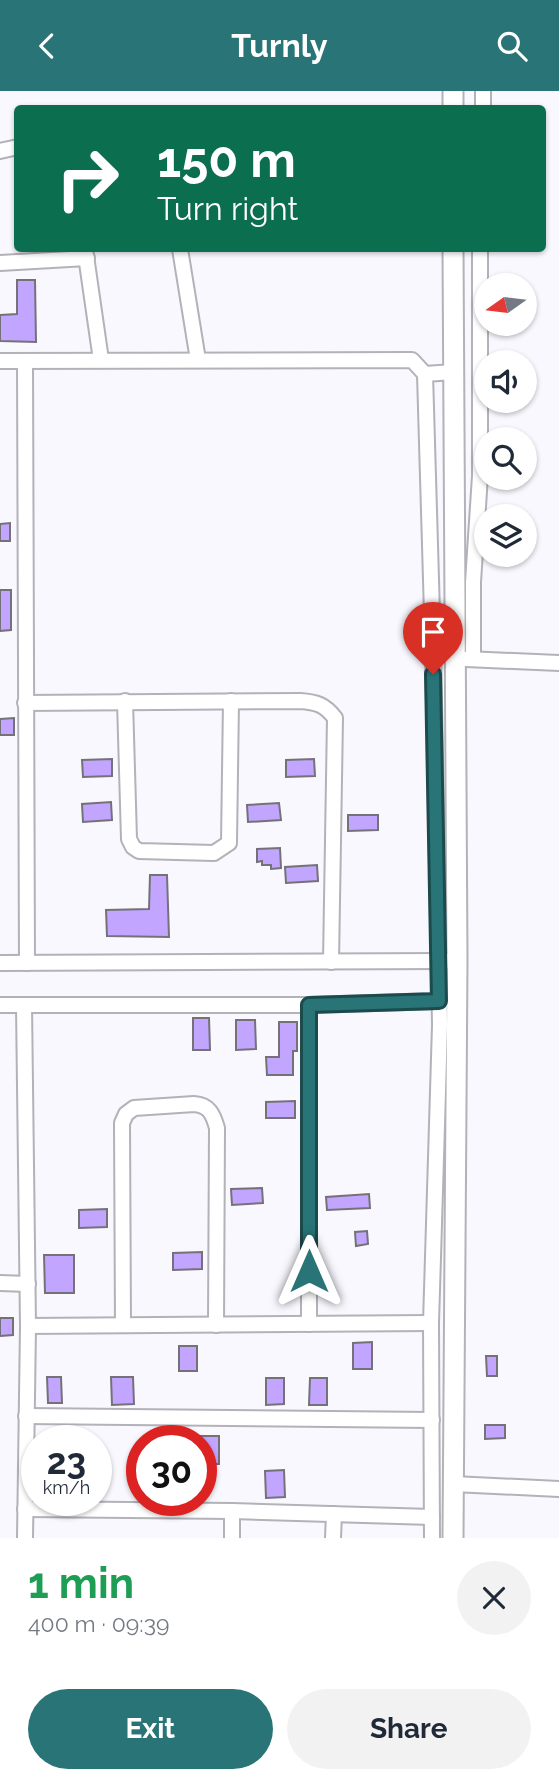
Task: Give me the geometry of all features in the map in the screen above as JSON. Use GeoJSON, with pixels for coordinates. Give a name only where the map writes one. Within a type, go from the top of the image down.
{"type":"FeatureCollection","features":[{"type":"Feature","properties":{"kind":"street"},"geometry":{"type":"LineString","coordinates":[[180,252],[198,360]]}},
{"type":"Feature","properties":{"kind":"street"},"geometry":{"type":"LineString","coordinates":[[453,252],[453,372],[464,658]]}},
{"type":"Feature","properties":{"kind":"street"},"geometry":{"type":"LineString","coordinates":[[432,1538],[431,1323],[439,1001],[447,960],[464,658],[473,582],[480,476],[480,252]]}},
{"type":"Feature","properties":{"kind":"street"},"geometry":{"type":"LineString","coordinates":[[0,263],[86,253],[101,360]]}},
{"type":"Feature","properties":{"kind":"street"},"geometry":{"type":"LineString","coordinates":[[0,361],[412,360],[425,374],[433,648],[447,960],[453,1538]]}},
{"type":"Feature","properties":{"kind":"street"},"geometry":{"type":"LineString","coordinates":[[25,361],[27,963]]}},
{"type":"Feature","properties":{"kind":"street"},"geometry":{"type":"LineString","coordinates":[[425,374],[453,372]]}},
{"type":"Feature","properties":{"kind":"street"},"geometry":{"type":"LineString","coordinates":[[464,658],[559,663]]}},
{"type":"Feature","properties":{"kind":"street"},"geometry":{"type":"LineString","coordinates":[[125,701],[129,839],[139,851],[214,853],[229,843],[231,701]]}},
{"type":"Feature","properties":{"kind":"street"},"geometry":{"type":"LineString","coordinates":[[25,702],[316,702],[327,708],[335,718],[331,962]]}},
{"type":"Feature","properties":{"kind":"street"},"geometry":{"type":"LineString","coordinates":[[0,963],[447,960]]}},
{"type":"Feature","properties":{"kind":"street"},"geometry":{"type":"LineString","coordinates":[[0,1005],[309,1005],[439,1001]]}},
{"type":"Feature","properties":{"kind":"street"},"geometry":{"type":"LineString","coordinates":[[24,1005],[28,1284],[26,1425]]}},
{"type":"Feature","properties":{"kind":"street"},"geometry":{"type":"LineString","coordinates":[[309,1005],[309,1324]]}},
{"type":"Feature","properties":{"kind":"street"},"geometry":{"type":"LineString","coordinates":[[123,1325],[122,1123],[126,1114],[134,1108],[202,1104],[209,1109],[217,1128],[216,1325]]}},
{"type":"Feature","properties":{"kind":"street"},"geometry":{"type":"LineString","coordinates":[[0,1283],[28,1284]]}},
{"type":"Feature","properties":{"kind":"street"},"geometry":{"type":"LineString","coordinates":[[28,1326],[431,1323]]}},
{"type":"Feature","properties":{"kind":"street"},"geometry":{"type":"LineString","coordinates":[[26,1416],[432,1420]]}},
{"type":"Feature","properties":{"kind":"street"},"geometry":{"type":"LineString","coordinates":[[453,1484],[559,1489]]}},
{"type":"Feature","properties":{"kind":"street"},"geometry":{"type":"LineString","coordinates":[[112,1510],[432,1517]]}},
{"type":"Feature","properties":{"kind":"street"},"geometry":{"type":"LineString","coordinates":[[232,1511],[232,1538]]}},
{"type":"Feature","properties":{"kind":"street"},"geometry":{"type":"LineString","coordinates":[[333,1538],[334,1514]]}},
{"type":"Feature","properties":{"kind":"street"},"geometry":{"type":"LineString","coordinates":[[25,1516],[25,1538]]}},
{"type":"Feature","properties":{"kind":"building"},"geometry":{"type":"Polygon","coordinates":[[[17,280],[35,280],[36,342],[0,341],[0,315],[17,314],[17,280]]]}},
{"type":"Feature","properties":{"kind":"building"},"geometry":{"type":"Polygon","coordinates":[[[10,523],[10,541],[0,541],[0,524],[10,523]]]}},
{"type":"Feature","properties":{"kind":"building"},"geometry":{"type":"Polygon","coordinates":[[[0,590],[11,590],[11,630],[0,631],[0,590]]]}},
{"type":"Feature","properties":{"kind":"building"},"geometry":{"type":"Polygon","coordinates":[[[14,718],[14,735],[0,735],[0,719],[14,718]]]}},
{"type":"Feature","properties":{"kind":"building"},"geometry":{"type":"Polygon","coordinates":[[[112,759],[112,776],[83,777],[82,760],[112,759]]]}},
{"type":"Feature","properties":{"kind":"building"},"geometry":{"type":"Polygon","coordinates":[[[314,759],[315,776],[286,777],[286,760],[314,759]]]}},
{"type":"Feature","properties":{"kind":"building"},"geometry":{"type":"Polygon","coordinates":[[[111,802],[112,820],[83,822],[82,804],[111,802]]]}},
{"type":"Feature","properties":{"kind":"building"},"geometry":{"type":"Polygon","coordinates":[[[279,803],[281,820],[248,822],[247,805],[279,803]]]}},
{"type":"Feature","properties":{"kind":"building"},"geometry":{"type":"Polygon","coordinates":[[[348,815],[378,815],[378,830],[348,831],[348,815]]]}},
{"type":"Feature","properties":{"kind":"building"},"geometry":{"type":"Polygon","coordinates":[[[280,848],[281,868],[271,869],[271,865],[257,862],[257,849],[280,848]]]}},
{"type":"Feature","properties":{"kind":"building"},"geometry":{"type":"Polygon","coordinates":[[[317,865],[318,881],[286,883],[285,867],[317,865]]]}},
{"type":"Feature","properties":{"kind":"building"},"geometry":{"type":"Polygon","coordinates":[[[150,875],[167,875],[169,937],[107,936],[106,910],[149,909],[150,875]]]}},
{"type":"Feature","properties":{"kind":"building"},"geometry":{"type":"Polygon","coordinates":[[[193,1018],[209,1018],[210,1050],[193,1050],[193,1018]]]}},
{"type":"Feature","properties":{"kind":"building"},"geometry":{"type":"Polygon","coordinates":[[[236,1020],[255,1020],[256,1049],[236,1050],[236,1020]]]}},
{"type":"Feature","properties":{"kind":"building"},"geometry":{"type":"Polygon","coordinates":[[[279,1022],[297,1022],[297,1051],[293,1051],[293,1075],[267,1075],[266,1057],[279,1057],[279,1022]]]}},
{"type":"Feature","properties":{"kind":"building"},"geometry":{"type":"Polygon","coordinates":[[[295,1101],[295,1118],[266,1118],[266,1102],[295,1101]]]}},
{"type":"Feature","properties":{"kind":"building"},"geometry":{"type":"Polygon","coordinates":[[[262,1188],[263,1203],[232,1205],[231,1189],[262,1188]]]}},
{"type":"Feature","properties":{"kind":"building"},"geometry":{"type":"Polygon","coordinates":[[[369,1194],[370,1208],[327,1210],[326,1197],[369,1194]]]}},
{"type":"Feature","properties":{"kind":"building"},"geometry":{"type":"Polygon","coordinates":[[[107,1209],[107,1227],[79,1228],[79,1210],[107,1209]]]}},
{"type":"Feature","properties":{"kind":"building"},"geometry":{"type":"Polygon","coordinates":[[[367,1231],[368,1244],[356,1246],[355,1232],[367,1231]]]}},
{"type":"Feature","properties":{"kind":"building"},"geometry":{"type":"Polygon","coordinates":[[[202,1252],[202,1269],[173,1270],[173,1253],[202,1252]]]}},
{"type":"Feature","properties":{"kind":"building"},"geometry":{"type":"Polygon","coordinates":[[[44,1255],[74,1255],[74,1293],[45,1293],[44,1255]]]}},
{"type":"Feature","properties":{"kind":"building"},"geometry":{"type":"Polygon","coordinates":[[[0,1318],[13,1318],[13,1335],[0,1336],[0,1318]]]}},
{"type":"Feature","properties":{"kind":"building"},"geometry":{"type":"Polygon","coordinates":[[[372,1342],[372,1369],[353,1369],[353,1343],[372,1342]]]}},
{"type":"Feature","properties":{"kind":"building"},"geometry":{"type":"Polygon","coordinates":[[[179,1346],[197,1346],[197,1371],[179,1371],[179,1346]]]}},
{"type":"Feature","properties":{"kind":"building"},"geometry":{"type":"Polygon","coordinates":[[[486,1356],[497,1356],[497,1376],[487,1376],[486,1356]]]}},
{"type":"Feature","properties":{"kind":"building"},"geometry":{"type":"Polygon","coordinates":[[[47,1377],[61,1377],[62,1403],[48,1403],[47,1377]]]}},
{"type":"Feature","properties":{"kind":"building"},"geometry":{"type":"Polygon","coordinates":[[[111,1377],[133,1377],[134,1404],[112,1405],[111,1377]]]}},
{"type":"Feature","properties":{"kind":"building"},"geometry":{"type":"Polygon","coordinates":[[[266,1378],[284,1378],[284,1404],[266,1405],[266,1378]]]}},
{"type":"Feature","properties":{"kind":"building"},"geometry":{"type":"Polygon","coordinates":[[[310,1378],[327,1378],[327,1405],[309,1405],[310,1378]]]}},
{"type":"Feature","properties":{"kind":"building"},"geometry":{"type":"Polygon","coordinates":[[[485,1425],[505,1425],[505,1438],[485,1439],[485,1425]]]}},
{"type":"Feature","properties":{"kind":"building"},"geometry":{"type":"Polygon","coordinates":[[[217,1436],[219,1436],[217,1464],[217,1436]]]}},
{"type":"Feature","properties":{"kind":"building"},"geometry":{"type":"Polygon","coordinates":[[[284,1470],[285,1497],[266,1498],[265,1471],[284,1470]]]}},
{"type":"Feature","properties":{"kind":"route"},"geometry":{"type":"LineString","coordinates":[[309,1271],[309,1005],[439,1001],[433,674]]}}]}
